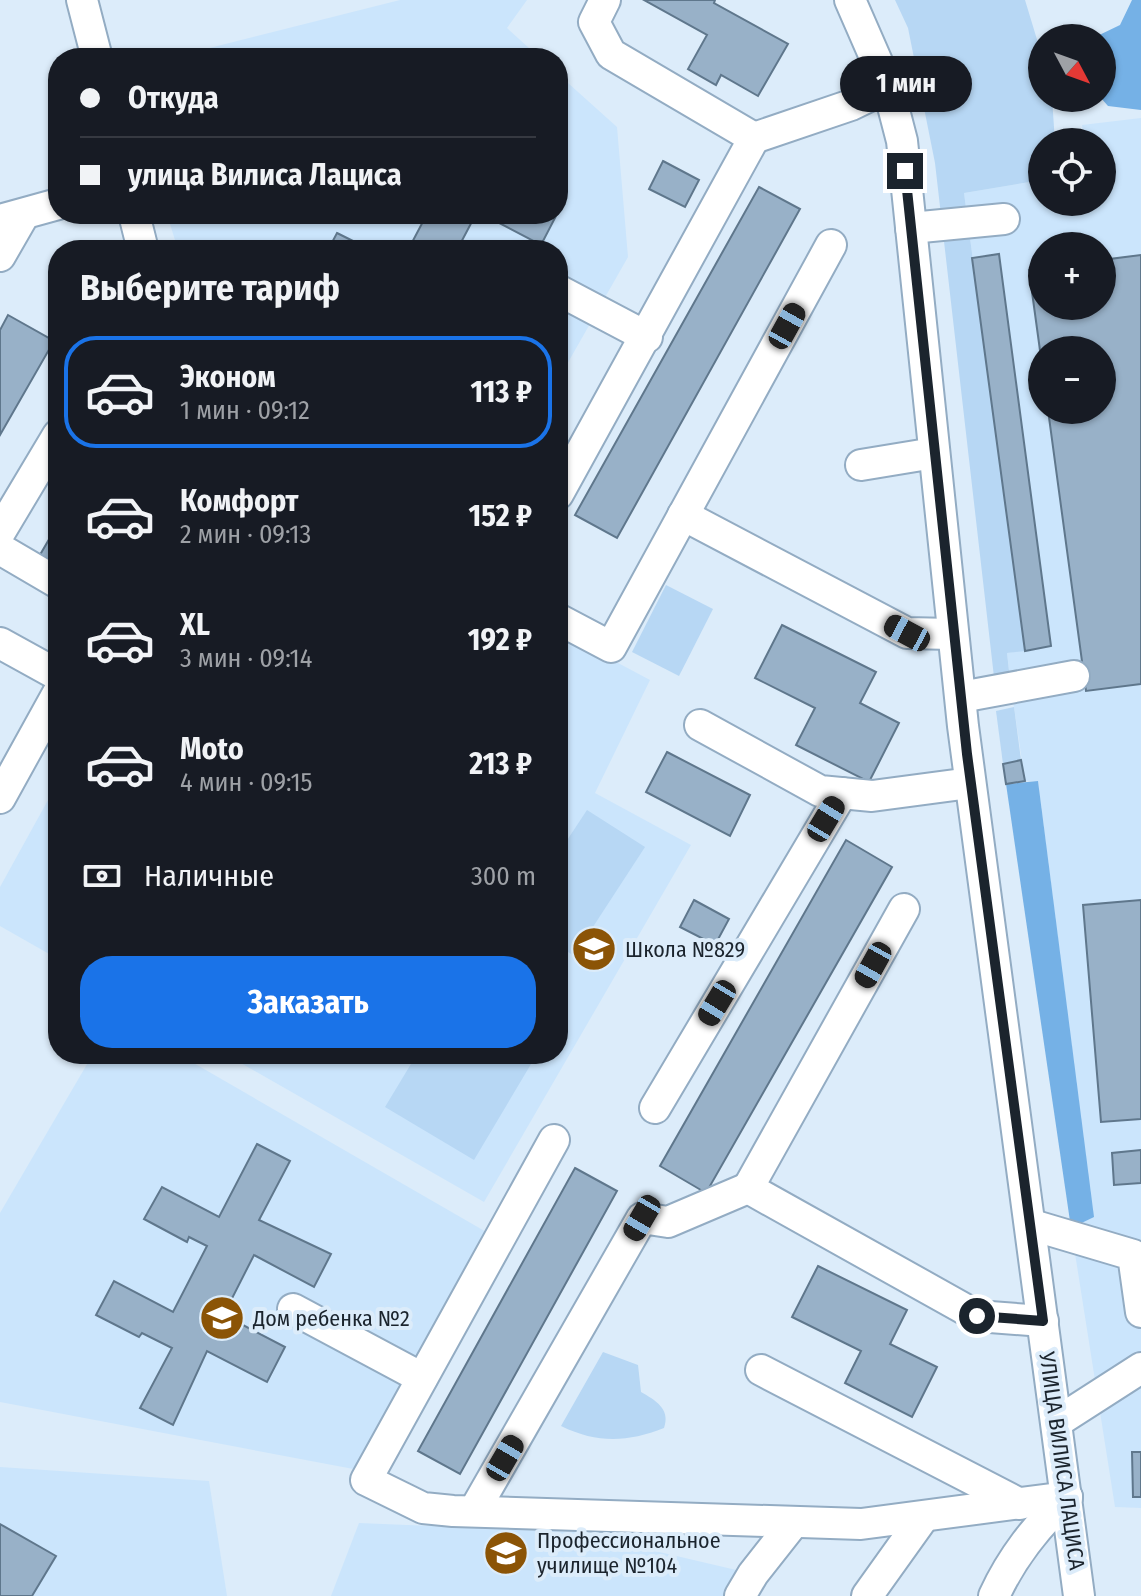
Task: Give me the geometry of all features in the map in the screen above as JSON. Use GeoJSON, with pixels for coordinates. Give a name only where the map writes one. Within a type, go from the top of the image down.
{"type":"FeatureCollection","features":[{"type":"Feature","properties":{"kind":"street"},"geometry":{"type":"LineString","coordinates":[[82,0],[94,48]]}},
{"type":"Feature","properties":{"kind":"street"},"geometry":{"type":"LineString","coordinates":[[605,0],[594,22],[611,54],[754,138]]}},
{"type":"Feature","properties":{"kind":"street","name":"УЛИЦА ВИЛИСА ЛАЦИСА"},"geometry":{"type":"LineString","coordinates":[[850,0],[888,87],[902,141],[970,783],[1032,1225],[1079,1596]]}},
{"type":"Feature","properties":{"kind":"street"},"geometry":{"type":"LineString","coordinates":[[568,476],[754,138],[851,105],[888,87]]}},
{"type":"Feature","properties":{"kind":"street"},"geometry":{"type":"LineString","coordinates":[[0,256],[11,218],[48,207]]}},
{"type":"Feature","properties":{"kind":"street"},"geometry":{"type":"LineString","coordinates":[[911,228],[1004,219]]}},
{"type":"Feature","properties":{"kind":"street"},"geometry":{"type":"LineString","coordinates":[[568,624],[611,647],[831,245]]}},
{"type":"Feature","properties":{"kind":"street"},"geometry":{"type":"LineString","coordinates":[[568,295],[647,337]]}},
{"type":"Feature","properties":{"kind":"street"},"geometry":{"type":"LineString","coordinates":[[0,532],[48,452]]}},
{"type":"Feature","properties":{"kind":"street"},"geometry":{"type":"LineString","coordinates":[[861,465],[934,453]]}},
{"type":"Feature","properties":{"kind":"street"},"geometry":{"type":"LineString","coordinates":[[683,515],[907,633],[952,634]]}},
{"type":"Feature","properties":{"kind":"street"},"geometry":{"type":"LineString","coordinates":[[0,549],[48,577]]}},
{"type":"Feature","properties":{"kind":"street"},"geometry":{"type":"LineString","coordinates":[[0,643],[48,669]]}},
{"type":"Feature","properties":{"kind":"street"},"geometry":{"type":"LineString","coordinates":[[961,697],[1074,676]]}},
{"type":"Feature","properties":{"kind":"street"},"geometry":{"type":"LineString","coordinates":[[0,798],[48,711]]}},
{"type":"Feature","properties":{"kind":"street"},"geometry":{"type":"LineString","coordinates":[[700,725],[820,791],[872,796],[970,783]]}},
{"type":"Feature","properties":{"kind":"street"},"geometry":{"type":"LineString","coordinates":[[655,1108],[842,793]]}},
{"type":"Feature","properties":{"kind":"street"},"geometry":{"type":"LineString","coordinates":[[474,1511],[642,1218],[668,1222],[748,1188],[904,909]]}},
{"type":"Feature","properties":{"kind":"street"},"geometry":{"type":"LineString","coordinates":[[554,1140],[366,1480],[423,1508],[861,1524],[922,1519],[1067,1497]]}},
{"type":"Feature","properties":{"kind":"street"},"geometry":{"type":"LineString","coordinates":[[748,1188],[977,1316],[1043,1321]]}},
{"type":"Feature","properties":{"kind":"street"},"geometry":{"type":"LineString","coordinates":[[1032,1225],[1133,1255],[1141,1312]]}},
{"type":"Feature","properties":{"kind":"street"},"geometry":{"type":"LineString","coordinates":[[293,1309],[422,1378]]}},
{"type":"Feature","properties":{"kind":"street"},"geometry":{"type":"LineString","coordinates":[[1057,1422],[1141,1368]]}},
{"type":"Feature","properties":{"kind":"street"},"geometry":{"type":"LineString","coordinates":[[761,1370],[1020,1504]]}},
{"type":"Feature","properties":{"kind":"street"},"geometry":{"type":"LineString","coordinates":[[994,1596],[1007,1568],[1035,1529],[1067,1497]]}},
{"type":"Feature","properties":{"kind":"street"},"geometry":{"type":"LineString","coordinates":[[867,1596],[922,1519]]}},
{"type":"Feature","properties":{"kind":"street"},"geometry":{"type":"LineString","coordinates":[[740,1596],[753,1574],[794,1522]]}},
{"type":"Feature","properties":{"kind":"shaded area"},"geometry":{"type":"Polygon","coordinates":[[[400,0],[527,0],[507,28],[529,48],[210,48],[400,0]]]}},
{"type":"Feature","properties":{"kind":"shaded area"},"geometry":{"type":"Polygon","coordinates":[[[895,0],[1025,0],[1032,24],[1028,24],[1028,112],[1053,112],[1054,128],[1028,128],[1028,182],[964,193],[1025,651],[1007,653],[1009,671],[994,677],[935,163],[908,28],[895,0]]]}},
{"type":"Feature","properties":{"kind":"shaded area"},"geometry":{"type":"Polygon","coordinates":[[[1132,0],[1141,0],[1141,110],[1116,107],[1116,27],[1120,25],[1132,0]]]}},
{"type":"Feature","properties":{"kind":"shaded area"},"geometry":{"type":"Polygon","coordinates":[[[568,83],[617,127],[628,257],[568,362],[568,240],[175,240],[170,224],[568,224],[568,83]]]}},
{"type":"Feature","properties":{"kind":"shaded area"},"geometry":{"type":"Polygon","coordinates":[[[1141,118],[1141,1508],[1115,1507],[1071,1228],[1093,1216],[1038,781],[1025,781],[1011,687],[1007,653],[1025,650],[964,193],[1028,182],[1028,216],[1116,216],[1116,128],[1083,128],[1082,125],[1141,118]]]}},
{"type":"Feature","properties":{"kind":"shaded area"},"geometry":{"type":"Polygon","coordinates":[[[666,585],[713,609],[679,676],[632,652],[666,585]]]}},
{"type":"Feature","properties":{"kind":"shaded area","name":"Школа №829"},"geometry":{"type":"Polygon","coordinates":[[[568,636],[650,680],[595,793],[691,845],[568,1057],[568,636]]]}},
{"type":"Feature","properties":{"kind":"shaded area"},"geometry":{"type":"Polygon","coordinates":[[[1014,707],[1021,760],[1003,764],[996,711],[1014,707]]]}},
{"type":"Feature","properties":{"kind":"shaded area"},"geometry":{"type":"Polygon","coordinates":[[[1038,781],[1094,1217],[1071,1228],[1006,784],[1038,781]]]}},
{"type":"Feature","properties":{"kind":"shaded area"},"geometry":{"type":"Polygon","coordinates":[[[48,800],[48,953],[0,926],[0,887],[48,800]]]}},
{"type":"Feature","properties":{"kind":"shaded area"},"geometry":{"type":"Polygon","coordinates":[[[587,810],[645,847],[574,956],[568,952],[568,839],[587,810]]]}},
{"type":"Feature","properties":{"kind":"shaded area","name":"Дом ребенка №2"},"geometry":{"type":"Polygon","coordinates":[[[87,1064],[195,1064],[488,1233],[364,1471],[0,1402],[0,1213],[87,1064]]]}},
{"type":"Feature","properties":{"kind":"shaded area","name":"Школа №829"},"geometry":{"type":"Polygon","coordinates":[[[242,1064],[564,1064],[484,1202],[242,1064]]]}},
{"type":"Feature","properties":{"kind":"shaded area"},"geometry":{"type":"Polygon","coordinates":[[[411,1064],[531,1064],[474,1160],[385,1107],[411,1064]]]}},
{"type":"Feature","properties":{"kind":"shaded area"},"geometry":{"type":"Polygon","coordinates":[[[603,1352],[638,1365],[641,1392],[663,1410],[664,1428],[613,1439],[588,1436],[561,1426],[603,1352]]]}},
{"type":"Feature","properties":{"kind":"shaded area"},"geometry":{"type":"Polygon","coordinates":[[[0,1467],[209,1481],[227,1596],[0,1596],[0,1467]]]}},
{"type":"Feature","properties":{"kind":"shaded area","name":"Профессиональное училище №104"},"geometry":{"type":"Polygon","coordinates":[[[359,1523],[574,1532],[770,1578],[760,1596],[331,1596],[359,1523]]]}},
{"type":"Feature","properties":{"kind":"building"},"geometry":{"type":"Polygon","coordinates":[[[644,0],[715,0],[714,3],[788,44],[758,96],[721,75],[716,85],[688,69],[707,35],[644,0]]]}},
{"type":"Feature","properties":{"kind":"building"},"geometry":{"type":"Polygon","coordinates":[[[663,161],[699,180],[685,207],[649,189],[663,161]]]}},
{"type":"Feature","properties":{"kind":"building"},"geometry":{"type":"Polygon","coordinates":[[[759,187],[800,209],[617,538],[575,515],[759,187]]]}},
{"type":"Feature","properties":{"kind":"building"},"geometry":{"type":"Polygon","coordinates":[[[422,224],[471,224],[462,240],[413,240],[422,224]]]}},
{"type":"Feature","properties":{"kind":"building"},"geometry":{"type":"Polygon","coordinates":[[[501,224],[552,224],[544,240],[531,240],[501,224]]]}},
{"type":"Feature","properties":{"kind":"building"},"geometry":{"type":"Polygon","coordinates":[[[337,233],[351,240],[333,240],[337,233]]]}},
{"type":"Feature","properties":{"kind":"building"},"geometry":{"type":"Polygon","coordinates":[[[999,254],[1051,646],[1025,651],[972,258],[999,254]]]}},
{"type":"Feature","properties":{"kind":"building"},"geometry":{"type":"Polygon","coordinates":[[[1141,255],[1141,684],[1086,691],[1050,424],[1116,424],[1116,336],[1038,336],[1036,320],[1116,320],[1116,258],[1141,255]]]}},
{"type":"Feature","properties":{"kind":"building"},"geometry":{"type":"Polygon","coordinates":[[[8,315],[48,338],[48,351],[0,435],[0,330],[8,315]]]}},
{"type":"Feature","properties":{"kind":"building"},"geometry":{"type":"Polygon","coordinates":[[[48,541],[48,566],[37,560],[48,541]]]}},
{"type":"Feature","properties":{"kind":"building"},"geometry":{"type":"Polygon","coordinates":[[[782,625],[876,672],[860,703],[899,723],[869,782],[796,745],[815,708],[755,678],[782,625]]]}},
{"type":"Feature","properties":{"kind":"building"},"geometry":{"type":"Polygon","coordinates":[[[667,752],[750,795],[730,836],[646,792],[667,752]]]}},
{"type":"Feature","properties":{"kind":"building"},"geometry":{"type":"Polygon","coordinates":[[[1021,760],[1025,781],[1006,784],[1003,764],[1021,760]]]}},
{"type":"Feature","properties":{"kind":"building"},"geometry":{"type":"Polygon","coordinates":[[[846,840],[892,867],[706,1193],[660,1166],[846,840]]]}},
{"type":"Feature","properties":{"kind":"building"},"geometry":{"type":"Polygon","coordinates":[[[694,900],[729,919],[715,945],[680,927],[694,900]]]}},
{"type":"Feature","properties":{"kind":"building"},"geometry":{"type":"Polygon","coordinates":[[[1141,900],[1141,1119],[1101,1122],[1083,905],[1141,900]]]}},
{"type":"Feature","properties":{"kind":"building"},"geometry":{"type":"Polygon","coordinates":[[[257,1144],[290,1161],[259,1220],[331,1254],[314,1287],[254,1255],[221,1320],[239,1329],[241,1324],[285,1347],[267,1382],[207,1351],[173,1425],[140,1408],[172,1348],[142,1333],[139,1337],[96,1315],[114,1281],[173,1312],[207,1246],[189,1237],[187,1242],[144,1219],[162,1187],[219,1217],[257,1144]]]}},
{"type":"Feature","properties":{"kind":"building"},"geometry":{"type":"Polygon","coordinates":[[[1141,1150],[1141,1183],[1114,1185],[1112,1153],[1141,1150]]]}},
{"type":"Feature","properties":{"kind":"building"},"geometry":{"type":"Polygon","coordinates":[[[575,1168],[617,1191],[460,1474],[418,1451],[575,1168]]]}},
{"type":"Feature","properties":{"kind":"building"},"geometry":{"type":"Polygon","coordinates":[[[818,1266],[907,1310],[890,1344],[937,1367],[912,1417],[845,1383],[861,1351],[792,1317],[818,1266]]]}},
{"type":"Feature","properties":{"kind":"building"},"geometry":{"type":"Polygon","coordinates":[[[1132,1452],[1141,1452],[1141,1497],[1133,1497],[1132,1452]]]}},
{"type":"Feature","properties":{"kind":"building"},"geometry":{"type":"Polygon","coordinates":[[[0,1524],[56,1556],[32,1596],[0,1596],[0,1524]]]}},
{"type":"Feature","properties":{"kind":"place","name":"Школа №829"},"geometry":{"type":"Point","coordinates":[594,949]}},
{"type":"Feature","properties":{"kind":"place","name":"Дом ребенка №2"},"geometry":{"type":"Point","coordinates":[222,1318]}},
{"type":"Feature","properties":{"kind":"place","name":"Профессиональное училище №104"},"geometry":{"type":"Point","coordinates":[506,1553]}},
{"type":"Feature","properties":{"kind":"route"},"geometry":{"type":"LineString","coordinates":[[905,171],[952,634],[1043,1321],[977,1316]]}}]}
